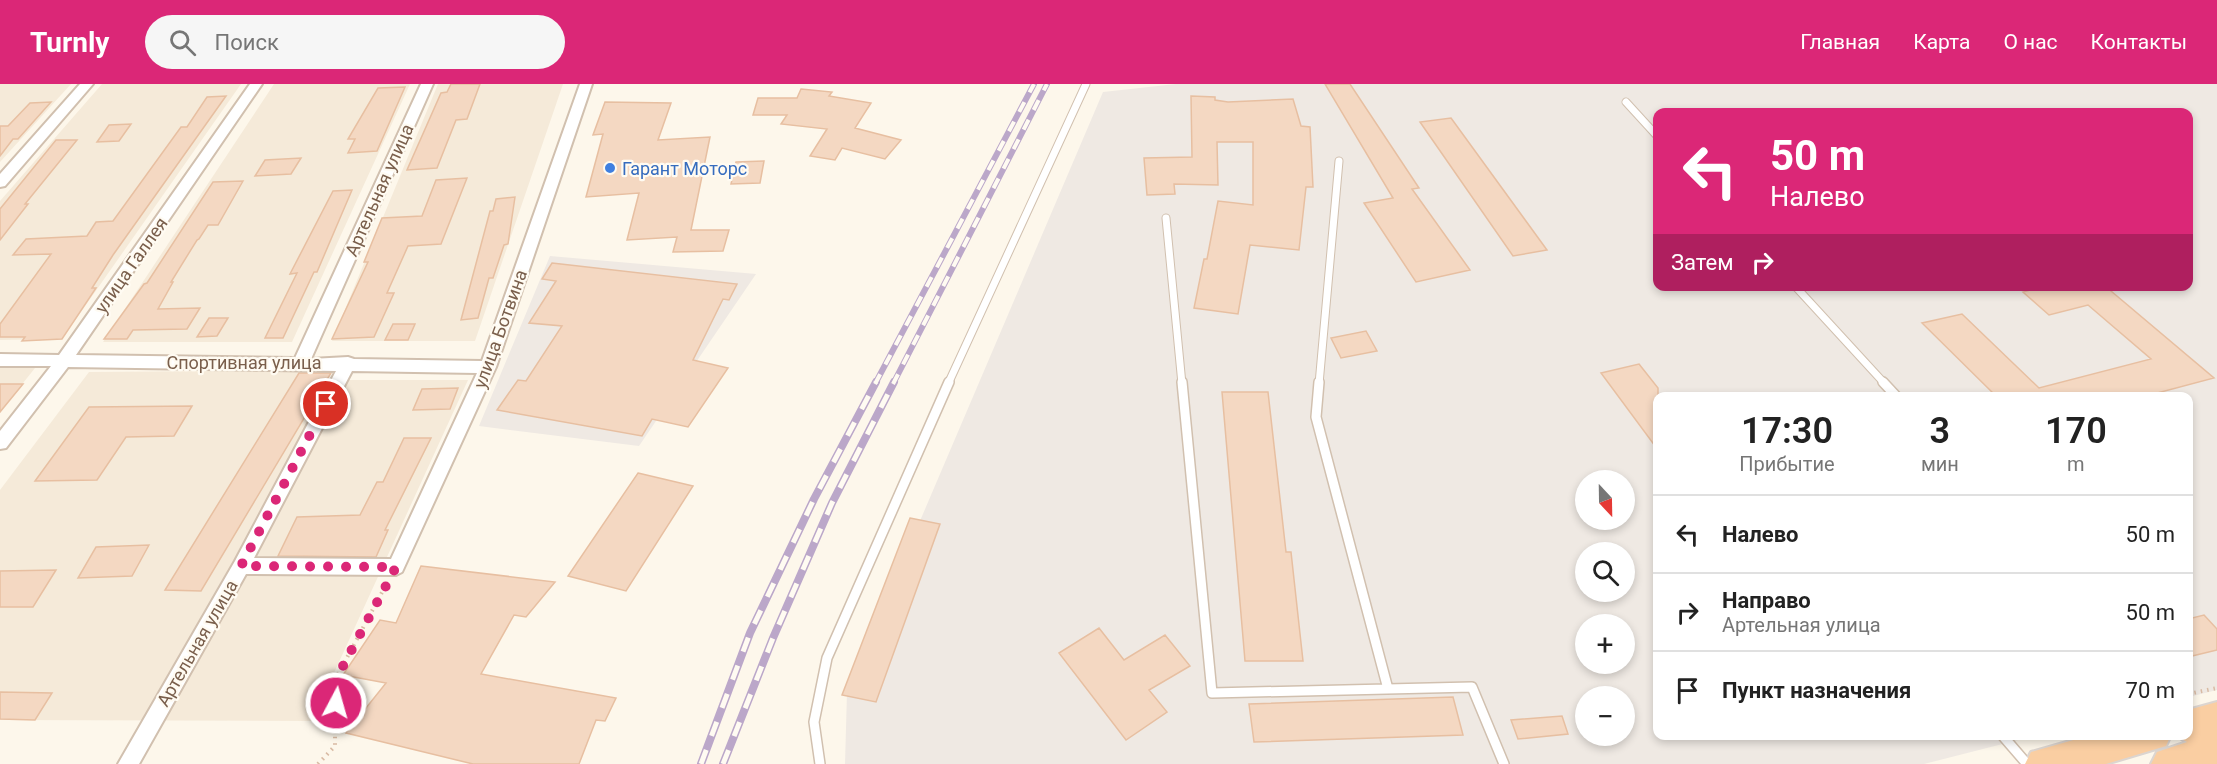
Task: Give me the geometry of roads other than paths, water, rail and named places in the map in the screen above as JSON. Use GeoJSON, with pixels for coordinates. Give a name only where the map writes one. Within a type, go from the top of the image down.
{"type":"FeatureCollection","features":[{"type":"Feature","properties":{"kind":"highway"},"geometry":{"type":"LineString","coordinates":[[2193,725],[2217,718]]}},
{"type":"Feature","properties":{"kind":"highway"},"geometry":{"type":"LineString","coordinates":[[2043,764],[2135,740]]}},
{"type":"Feature","properties":{"kind":"highway"},"geometry":{"type":"LineString","coordinates":[[2169,764],[2217,749]]}},
{"type":"Feature","properties":{"kind":"street"},"geometry":{"type":"LineString","coordinates":[[0,183],[87,84]]}},
{"type":"Feature","properties":{"kind":"street","name":"улица Галлея"},"geometry":{"type":"LineString","coordinates":[[0,443],[63,362],[256,84]]}},
{"type":"Feature","properties":{"kind":"street","name":"Артельная улица"},"geometry":{"type":"LineString","coordinates":[[301,363],[427,84]]}},
{"type":"Feature","properties":{"kind":"street","name":"улица Ботвина"},"geometry":{"type":"LineString","coordinates":[[241,566],[396,567],[488,366],[586,84]]}},
{"type":"Feature","properties":{"kind":"street","name":"Спортивная улица"},"geometry":{"type":"LineString","coordinates":[[0,360],[488,366]]}},
{"type":"Feature","properties":{"kind":"street","name":"Артельная улица"},"geometry":{"type":"LineString","coordinates":[[128,764],[241,566],[348,363]]}},
{"type":"Feature","properties":{"kind":"lane"},"geometry":{"type":"LineString","coordinates":[[820,764],[814,722],[827,658],[911,464],[1086,84]]}},
{"type":"Feature","properties":{"kind":"lane"},"geometry":{"type":"LineString","coordinates":[[1626,102],[1653,132]]}},
{"type":"Feature","properties":{"kind":"lane"},"geometry":{"type":"LineString","coordinates":[[1339,161],[1316,417],[1388,689]]}},
{"type":"Feature","properties":{"kind":"lane"},"geometry":{"type":"LineString","coordinates":[[1166,218],[1212,693],[1472,687],[1504,764]]}},
{"type":"Feature","properties":{"kind":"lane"},"geometry":{"type":"LineString","coordinates":[[1800,291],[1892,392]]}},
{"type":"Feature","properties":{"kind":"lane"},"geometry":{"type":"LineString","coordinates":[[2006,740],[2028,764]]}},
{"type":"Feature","properties":{"kind":"railway"},"geometry":{"type":"LineString","coordinates":[[875,384],[1034,84]]}},
{"type":"Feature","properties":{"kind":"railway"},"geometry":{"type":"LineString","coordinates":[[893,384],[1047,84]]}},
{"type":"Feature","properties":{"kind":"railway"},"geometry":{"type":"LineString","coordinates":[[701,764],[750,633],[814,499],[876,382]]}},
{"type":"Feature","properties":{"kind":"railway"},"geometry":{"type":"LineString","coordinates":[[723,764],[773,638],[832,503],[894,382]]}},
{"type":"Feature","properties":{"kind":"place","name":"Гарант Моторс"},"geometry":{"type":"Point","coordinates":[610,168]}}]}
